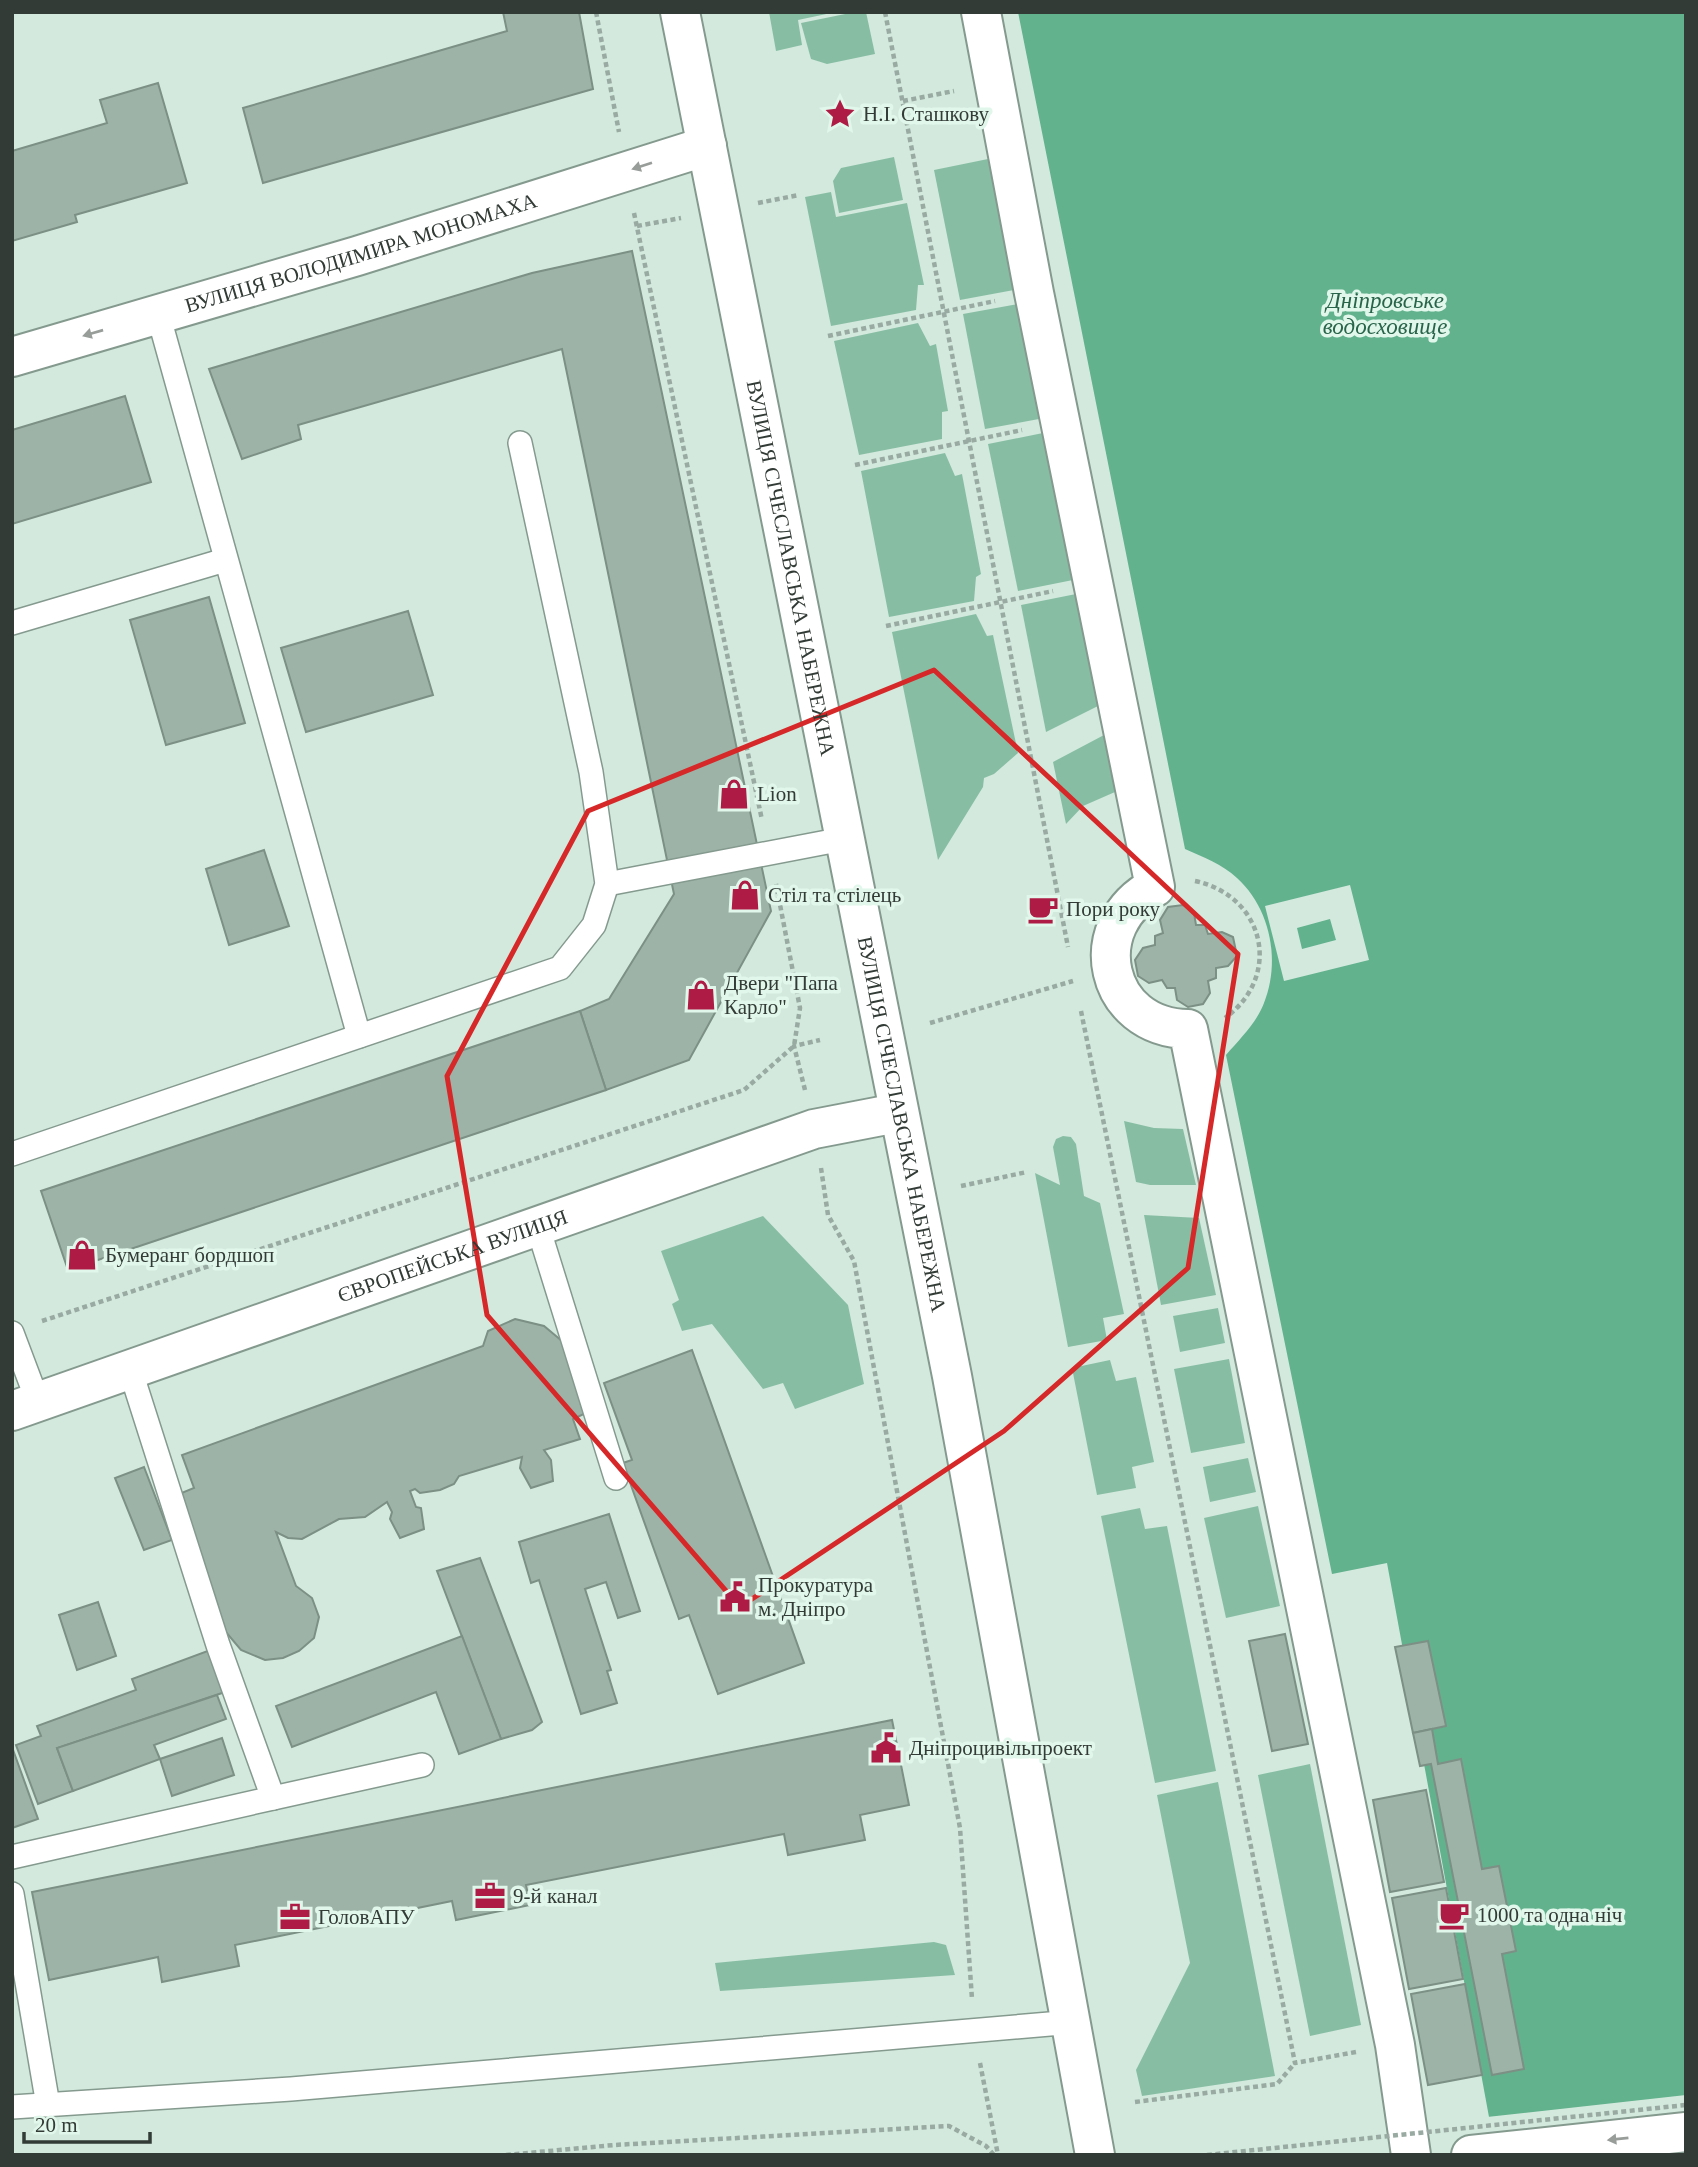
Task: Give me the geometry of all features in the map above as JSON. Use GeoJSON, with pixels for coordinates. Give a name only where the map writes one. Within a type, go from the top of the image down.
{"type":"FeatureCollection","features":[{"type":"Feature","properties":{"kind":"street","name":"ВУЛИЦЯ СІЧЕСЛАВСЬКА НАБЕРЕЖНА"},"geometry":{"type":"LineString","coordinates":[[680,12],[951,1376],[1096,2155]]}},
{"type":"Feature","properties":{"kind":"street"},"geometry":{"type":"LineString","coordinates":[[981,12],[1034,293],[1156,887],[1140,894],[1123,913],[1113,935],[1110,960],[1116,984],[1129,1005],[1149,1021],[1172,1029],[1188,1029],[1395,2045],[1411,2155]]}},
{"type":"Feature","properties":{"kind":"street","name":"ВУЛИЦЯ ВОЛОДИМИРА МОНОМАХА"},"geometry":{"type":"LineString","coordinates":[[12,357],[357,256],[707,146]]}},
{"type":"Feature","properties":{"kind":"street","name":"ЄВРОПЕЙСЬКА ВУЛИЦЯ"},"geometry":{"type":"LineString","coordinates":[[25,1407],[537,1224],[814,1129],[897,1113]]}},
{"type":"Feature","properties":{"kind":"street"},"geometry":{"type":"LineString","coordinates":[[1471,2155],[1686,2132]]}},
{"type":"Feature","properties":{"kind":"lane"},"geometry":{"type":"LineString","coordinates":[[158,314],[359,1036]]}},
{"type":"Feature","properties":{"kind":"lane"},"geometry":{"type":"LineString","coordinates":[[12,1154],[560,968],[594,925],[607,884],[591,772],[520,443]]}},
{"type":"Feature","properties":{"kind":"lane"},"geometry":{"type":"LineString","coordinates":[[12,623],[225,560]]}},
{"type":"Feature","properties":{"kind":"lane"},"geometry":{"type":"LineString","coordinates":[[607,884],[844,839]]}},
{"type":"Feature","properties":{"kind":"lane"},"geometry":{"type":"LineString","coordinates":[[537,1224],[616,1478]]}},
{"type":"Feature","properties":{"kind":"lane"},"geometry":{"type":"LineString","coordinates":[[12,1333],[25,1407]]}},
{"type":"Feature","properties":{"kind":"lane"},"geometry":{"type":"LineString","coordinates":[[130,1369],[210,1620],[273,1798]]}},
{"type":"Feature","properties":{"kind":"lane"},"geometry":{"type":"LineString","coordinates":[[12,1857],[422,1765]]}},
{"type":"Feature","properties":{"kind":"lane"},"geometry":{"type":"LineString","coordinates":[[12,1894],[48,2105]]}},
{"type":"Feature","properties":{"kind":"lane"},"geometry":{"type":"LineString","coordinates":[[12,2107],[291,2089],[1073,2022]]}},
{"type":"Feature","properties":{"kind":"path"},"geometry":{"type":"LineString","coordinates":[[885,12],[1070,955]]}},
{"type":"Feature","properties":{"kind":"path"},"geometry":{"type":"LineString","coordinates":[[903,101],[959,90]]}},
{"type":"Feature","properties":{"kind":"path"},"geometry":{"type":"LineString","coordinates":[[828,336],[1034,293]]}},
{"type":"Feature","properties":{"kind":"path"},"geometry":{"type":"LineString","coordinates":[[855,465],[1060,422]]}},
{"type":"Feature","properties":{"kind":"path"},"geometry":{"type":"LineString","coordinates":[[886,625],[1094,583]]}},
{"type":"Feature","properties":{"kind":"path"},"geometry":{"type":"LineString","coordinates":[[1156,887],[1187,880],[1212,884],[1233,897],[1249,915],[1258,938],[1260,963],[1254,986],[1240,1007],[1220,1022],[1188,1029]]}},
{"type":"Feature","properties":{"kind":"path"},"geometry":{"type":"LineString","coordinates":[[1073,968],[1078,994]]}},
{"type":"Feature","properties":{"kind":"path"},"geometry":{"type":"LineString","coordinates":[[930,1023],[1075,981]]}},
{"type":"Feature","properties":{"kind":"path"},"geometry":{"type":"LineString","coordinates":[[1081,1008],[1295,2063]]}},
{"type":"Feature","properties":{"kind":"path"},"geometry":{"type":"LineString","coordinates":[[820,1040],[794,1046],[814,1129],[828,1215],[854,1261],[960,1828],[974,2031],[996,2155]]}},
{"type":"Feature","properties":{"kind":"path"},"geometry":{"type":"LineString","coordinates":[[961,1186],[1027,1172]]}},
{"type":"Feature","properties":{"kind":"path"},"geometry":{"type":"LineString","coordinates":[[1135,2102],[1277,2084],[1295,2063],[1395,2045]]}},
{"type":"Feature","properties":{"kind":"path"},"geometry":{"type":"LineString","coordinates":[[1208,2155],[1686,2105]]}},
{"type":"Feature","properties":{"kind":"path"},"geometry":{"type":"LineString","coordinates":[[506,2155],[614,2145],[950,2126],[986,2146],[996,2155]]}},
{"type":"Feature","properties":{"kind":"highlighted area"},"geometry":{"type":"Polygon","coordinates":[[[934,670],[1238,954],[1188,1268],[1004,1431],[740,1607],[487,1315],[447,1076],[588,811],[934,670]]]}},
{"type":"Feature","properties":{"kind":"shaded area"},"geometry":{"type":"Polygon","coordinates":[[[769,12],[836,12],[798,20],[802,45],[776,51],[769,12]]]}},
{"type":"Feature","properties":{"kind":"shaded area"},"geometry":{"type":"Polygon","coordinates":[[[866,12],[875,54],[827,64],[811,59],[801,23],[866,12]]]}},
{"type":"Feature","properties":{"kind":"shaded area"},"geometry":{"type":"Polygon","coordinates":[[[894,157],[903,200],[839,213],[833,181],[841,168],[894,157]]]}},
{"type":"Feature","properties":{"kind":"shaded area"},"geometry":{"type":"Polygon","coordinates":[[[988,159],[1014,290],[960,300],[934,170],[988,159]]]}},
{"type":"Feature","properties":{"kind":"shaded area"},"geometry":{"type":"Polygon","coordinates":[[[831,192],[836,217],[907,203],[924,285],[918,285],[916,310],[831,326],[805,197],[831,192]]]}},
{"type":"Feature","properties":{"kind":"shaded area"},"geometry":{"type":"Polygon","coordinates":[[[1018,304],[1039,419],[985,429],[963,314],[1018,304]]]}},
{"type":"Feature","properties":{"kind":"shaded area"},"geometry":{"type":"Polygon","coordinates":[[[918,323],[930,346],[936,344],[948,411],[942,412],[942,439],[859,455],[834,341],[918,323]]]}},
{"type":"Feature","properties":{"kind":"shaded area"},"geometry":{"type":"Polygon","coordinates":[[[1043,433],[1073,580],[1018,591],[988,444],[1043,433]]]}},
{"type":"Feature","properties":{"kind":"shaded area"},"geometry":{"type":"Polygon","coordinates":[[[945,453],[955,476],[962,474],[981,574],[976,577],[974,601],[889,617],[861,471],[945,453]]]}},
{"type":"Feature","properties":{"kind":"shaded area"},"geometry":{"type":"Polygon","coordinates":[[[1076,594],[1098,706],[1046,732],[1021,605],[1076,594]]]}},
{"type":"Feature","properties":{"kind":"shaded area"},"geometry":{"type":"Polygon","coordinates":[[[976,614],[987,636],[993,635],[1018,753],[994,774],[984,778],[983,787],[938,860],[892,632],[976,614]]]}},
{"type":"Feature","properties":{"kind":"shaded area"},"geometry":{"type":"Polygon","coordinates":[[[1104,735],[1115,792],[1083,806],[1066,824],[1053,762],[1104,735]]]}},
{"type":"Feature","properties":{"kind":"shaded area"},"geometry":{"type":"Polygon","coordinates":[[[1124,1121],[1154,1128],[1183,1129],[1196,1185],[1150,1185],[1136,1182],[1124,1121]]]}},
{"type":"Feature","properties":{"kind":"shaded area"},"geometry":{"type":"Polygon","coordinates":[[[1071,1137],[1076,1144],[1084,1196],[1100,1203],[1124,1314],[1103,1318],[1107,1340],[1068,1347],[1035,1173],[1060,1185],[1053,1147],[1056,1139],[1071,1137]]]}},
{"type":"Feature","properties":{"kind":"shaded area"},"geometry":{"type":"Polygon","coordinates":[[[1144,1215],[1199,1218],[1216,1295],[1161,1305],[1144,1215]]]}},
{"type":"Feature","properties":{"kind":"shaded area"},"geometry":{"type":"Polygon","coordinates":[[[763,1216],[848,1305],[864,1384],[795,1409],[783,1383],[763,1389],[712,1324],[682,1331],[672,1304],[679,1300],[661,1251],[763,1216]]]}},
{"type":"Feature","properties":{"kind":"shaded area"},"geometry":{"type":"Polygon","coordinates":[[[1218,1308],[1225,1343],[1180,1352],[1173,1316],[1218,1308]]]}},
{"type":"Feature","properties":{"kind":"shaded area"},"geometry":{"type":"Polygon","coordinates":[[[1229,1359],[1245,1443],[1191,1453],[1174,1369],[1229,1359]]]}},
{"type":"Feature","properties":{"kind":"shaded area"},"geometry":{"type":"Polygon","coordinates":[[[1110,1360],[1116,1381],[1136,1377],[1154,1462],[1132,1467],[1136,1488],[1097,1495],[1072,1368],[1110,1360]]]}},
{"type":"Feature","properties":{"kind":"shaded area"},"geometry":{"type":"Polygon","coordinates":[[[1248,1458],[1256,1492],[1210,1502],[1203,1467],[1248,1458]]]}},
{"type":"Feature","properties":{"kind":"shaded area"},"geometry":{"type":"Polygon","coordinates":[[[1258,1506],[1280,1606],[1226,1618],[1204,1518],[1258,1506]]]}},
{"type":"Feature","properties":{"kind":"shaded area"},"geometry":{"type":"Polygon","coordinates":[[[1140,1508],[1145,1529],[1167,1526],[1216,1771],[1155,1783],[1101,1516],[1140,1508]]]}},
{"type":"Feature","properties":{"kind":"shaded area"},"geometry":{"type":"Polygon","coordinates":[[[1310,1764],[1361,2025],[1310,2036],[1258,1775],[1310,1764]]]}},
{"type":"Feature","properties":{"kind":"shaded area"},"geometry":{"type":"Polygon","coordinates":[[[1218,1782],[1275,2076],[1142,2096],[1136,2070],[1190,1963],[1157,1795],[1218,1782]]]}},
{"type":"Feature","properties":{"kind":"shaded area"},"geometry":{"type":"Polygon","coordinates":[[[934,1942],[946,1945],[955,1975],[720,1991],[715,1963],[934,1942]]]}},
{"type":"Feature","properties":{"kind":"water","name":"Дніпровське водосховище"},"geometry":{"type":"Polygon","coordinates":[[[1018,12],[1686,12],[1686,2155],[1496,2155],[1387,1563],[1332,1574],[1226,1055],[1253,1024],[1264,1003],[1272,970],[1269,936],[1258,904],[1237,878],[1219,865],[1185,849],[1018,12]]]}},
{"type":"Feature","properties":{"kind":"pier"},"geometry":{"type":"Polygon","coordinates":[[[1350,885],[1369,960],[1284,981],[1265,906],[1350,885]],[[1330,919],[1297,928],[1302,949],[1336,940],[1330,919]]]}},
{"type":"Feature","properties":{"kind":"pier"},"geometry":{"type":"Polygon","coordinates":[[[1686,2095],[1686,2155],[1493,2155],[1487,2117],[1686,2095]]]}},
{"type":"Feature","properties":{"kind":"building"},"geometry":{"type":"Polygon","coordinates":[[[503,12],[579,12],[593,89],[263,183],[243,108],[507,31],[503,12]]]}},
{"type":"Feature","properties":{"kind":"building"},"geometry":{"type":"Polygon","coordinates":[[[158,83],[187,183],[75,215],[77,222],[12,241],[12,151],[107,123],[100,100],[158,83]]]}},
{"type":"Feature","properties":{"kind":"building"},"geometry":{"type":"Polygon","coordinates":[[[632,251],[771,911],[689,1060],[606,1090],[580,1011],[609,999],[674,894],[562,349],[298,425],[301,439],[242,459],[209,369],[532,273],[632,251]]]}},
{"type":"Feature","properties":{"kind":"building"},"geometry":{"type":"Polygon","coordinates":[[[125,396],[151,482],[12,524],[12,430],[125,396]]]}},
{"type":"Feature","properties":{"kind":"building"},"geometry":{"type":"Polygon","coordinates":[[[209,597],[245,723],[166,745],[130,620],[209,597]]]}},
{"type":"Feature","properties":{"kind":"building"},"geometry":{"type":"Polygon","coordinates":[[[408,611],[433,695],[306,732],[281,648],[408,611]]]}},
{"type":"Feature","properties":{"kind":"building"},"geometry":{"type":"Polygon","coordinates":[[[264,850],[289,926],[229,945],[206,869],[264,850]]]}},
{"type":"Feature","properties":{"kind":"building"},"geometry":{"type":"Polygon","coordinates":[[[1183,905],[1194,913],[1196,925],[1205,925],[1208,934],[1222,932],[1233,937],[1237,956],[1228,966],[1216,968],[1216,978],[1208,981],[1210,993],[1203,1004],[1188,1007],[1177,1000],[1175,988],[1167,988],[1162,980],[1149,983],[1138,976],[1135,960],[1143,948],[1155,945],[1155,936],[1163,933],[1160,920],[1168,907],[1183,905]]]}},
{"type":"Feature","properties":{"kind":"building"},"geometry":{"type":"Polygon","coordinates":[[[580,1011],[606,1090],[68,1270],[41,1191],[580,1011]]]}},
{"type":"Feature","properties":{"kind":"building"},"geometry":{"type":"Polygon","coordinates":[[[515,1319],[544,1326],[562,1341],[586,1413],[573,1419],[580,1439],[544,1450],[551,1460],[553,1481],[531,1488],[520,1468],[522,1457],[459,1476],[454,1484],[440,1490],[420,1493],[415,1489],[410,1491],[416,1507],[421,1508],[424,1529],[400,1538],[390,1519],[392,1512],[387,1502],[365,1517],[339,1519],[302,1539],[288,1538],[276,1532],[296,1586],[312,1598],[319,1617],[314,1638],[299,1651],[283,1658],[265,1660],[241,1650],[225,1631],[179,1494],[194,1488],[182,1455],[483,1346],[488,1331],[515,1319]]]}},
{"type":"Feature","properties":{"kind":"building"},"geometry":{"type":"Polygon","coordinates":[[[692,1350],[804,1663],[718,1694],[689,1615],[679,1619],[623,1463],[632,1460],[604,1383],[692,1350]]]}},
{"type":"Feature","properties":{"kind":"building"},"geometry":{"type":"Polygon","coordinates":[[[144,1467],[172,1540],[144,1550],[115,1478],[144,1467]]]}},
{"type":"Feature","properties":{"kind":"building"},"geometry":{"type":"Polygon","coordinates":[[[609,1514],[640,1611],[618,1618],[606,1582],[585,1589],[611,1670],[607,1671],[617,1703],[581,1714],[539,1580],[531,1583],[519,1542],[609,1514]]]}},
{"type":"Feature","properties":{"kind":"building"},"geometry":{"type":"Polygon","coordinates":[[[480,1558],[542,1722],[532,1730],[501,1739],[437,1571],[480,1558]]]}},
{"type":"Feature","properties":{"kind":"building"},"geometry":{"type":"Polygon","coordinates":[[[98,1602],[116,1656],[77,1670],[59,1615],[98,1602]]]}},
{"type":"Feature","properties":{"kind":"building"},"geometry":{"type":"Polygon","coordinates":[[[1285,1634],[1308,1744],[1272,1751],[1249,1641],[1285,1634]]]}},
{"type":"Feature","properties":{"kind":"building"},"geometry":{"type":"Polygon","coordinates":[[[462,1636],[501,1739],[459,1754],[436,1692],[292,1747],[276,1706],[462,1636]]]}},
{"type":"Feature","properties":{"kind":"building"},"geometry":{"type":"Polygon","coordinates":[[[1428,1641],[1446,1726],[1413,1733],[1395,1647],[1428,1641]]]}},
{"type":"Feature","properties":{"kind":"building"},"geometry":{"type":"Polygon","coordinates":[[[213,1649],[228,1691],[57,1748],[73,1791],[38,1804],[16,1745],[41,1736],[37,1726],[136,1690],[132,1679],[213,1649]]]}},
{"type":"Feature","properties":{"kind":"building"},"geometry":{"type":"Polygon","coordinates":[[[217,1695],[226,1719],[154,1745],[160,1759],[73,1791],[57,1748],[217,1695]]]}},
{"type":"Feature","properties":{"kind":"building"},"geometry":{"type":"Polygon","coordinates":[[[892,1720],[909,1805],[860,1815],[865,1840],[788,1855],[784,1834],[526,1885],[530,1905],[456,1920],[452,1901],[235,1945],[239,1966],[162,1982],[158,1957],[49,1980],[32,1892],[892,1720]]]}},
{"type":"Feature","properties":{"kind":"building"},"geometry":{"type":"Polygon","coordinates":[[[1432,1729],[1438,1764],[1461,1759],[1482,1869],[1499,1866],[1516,1951],[1502,1954],[1524,2069],[1492,2075],[1431,1764],[1420,1766],[1413,1733],[1432,1729]]]}},
{"type":"Feature","properties":{"kind":"building"},"geometry":{"type":"Polygon","coordinates":[[[222,1738],[234,1775],[172,1796],[160,1759],[222,1738]]]}},
{"type":"Feature","properties":{"kind":"building"},"geometry":{"type":"Polygon","coordinates":[[[12,1747],[38,1819],[12,1828],[12,1747]]]}},
{"type":"Feature","properties":{"kind":"building"},"geometry":{"type":"Polygon","coordinates":[[[1426,1790],[1444,1882],[1390,1892],[1373,1800],[1426,1790]]]}},
{"type":"Feature","properties":{"kind":"building"},"geometry":{"type":"Polygon","coordinates":[[[1446,1888],[1463,1979],[1409,1989],[1392,1898],[1446,1888]]]}},
{"type":"Feature","properties":{"kind":"building"},"geometry":{"type":"Polygon","coordinates":[[[1465,1984],[1482,2075],[1428,2085],[1411,1994],[1465,1984]]]}},
{"type":"Feature","properties":{"kind":"place","name":"Н.І. Сташкову"},"geometry":{"type":"Point","coordinates":[840,114]}},
{"type":"Feature","properties":{"kind":"place","name":"Lion"},"geometry":{"type":"Point","coordinates":[734,794]}},
{"type":"Feature","properties":{"kind":"place","name":"Стіл та стілець"},"geometry":{"type":"Point","coordinates":[745,895]}},
{"type":"Feature","properties":{"kind":"place","name":"Пори року"},"geometry":{"type":"Point","coordinates":[1043,909]}},
{"type":"Feature","properties":{"kind":"place","name":"Двери \"Папа Карло\""},"geometry":{"type":"Point","coordinates":[701,995]}},
{"type":"Feature","properties":{"kind":"place","name":"Бумеранг бордшоп"},"geometry":{"type":"Point","coordinates":[82,1255]}},
{"type":"Feature","properties":{"kind":"place","name":"Прокуратура м. Дніпро"},"geometry":{"type":"Point","coordinates":[735,1597]}},
{"type":"Feature","properties":{"kind":"place","name":"Дніпроцивільпроект"},"geometry":{"type":"Point","coordinates":[886,1748]}},
{"type":"Feature","properties":{"kind":"place","name":"9-й канал"},"geometry":{"type":"Point","coordinates":[490,1896]}},
{"type":"Feature","properties":{"kind":"place","name":"1000 та одна ніч"},"geometry":{"type":"Point","coordinates":[1454,1915]}},
{"type":"Feature","properties":{"kind":"place","name":"ГоловАПУ"},"geometry":{"type":"Point","coordinates":[295,1917]}}]}
